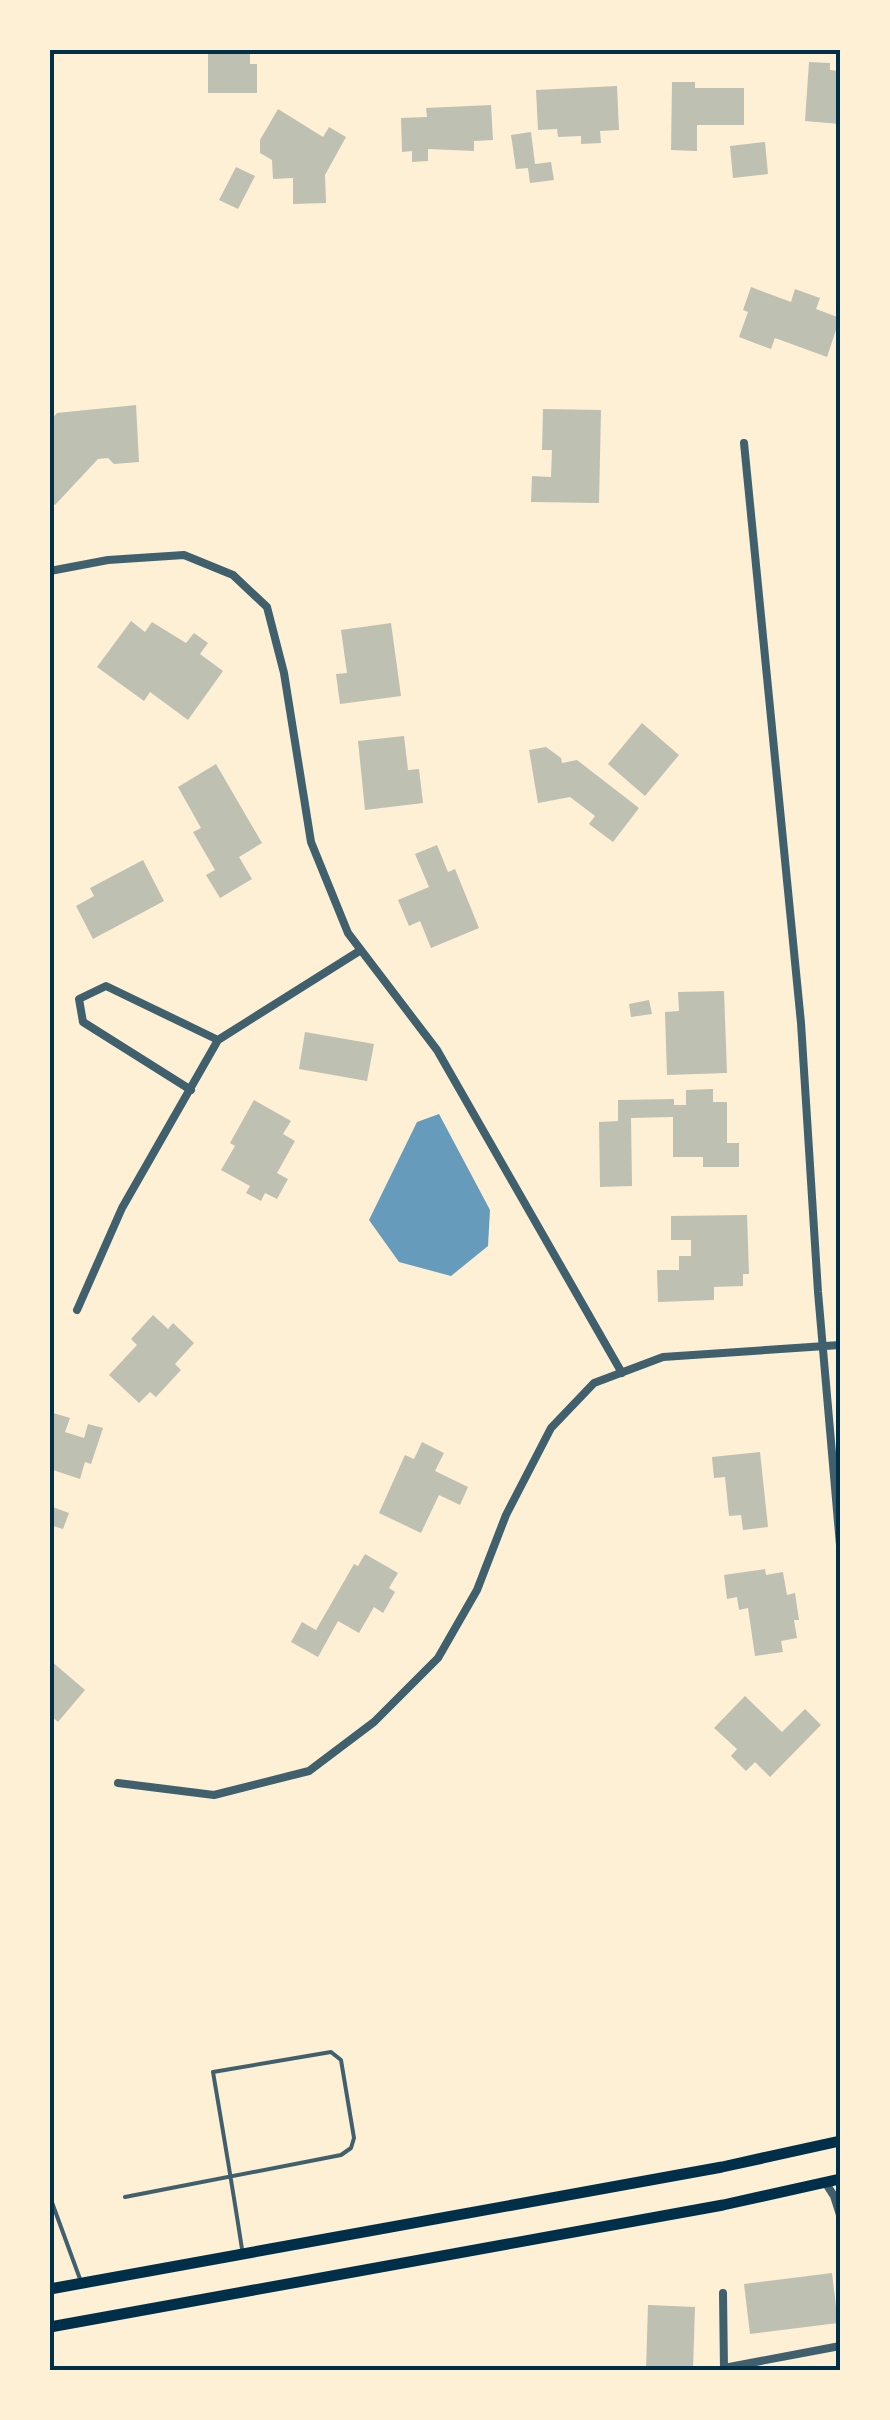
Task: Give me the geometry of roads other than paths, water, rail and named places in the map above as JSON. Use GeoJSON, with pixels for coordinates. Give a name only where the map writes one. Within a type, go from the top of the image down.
{"type":"FeatureCollection","features":[{"type":"Feature","properties":{"kind":"main road"},"geometry":{"type":"LineString","coordinates":[[50,2290],[722,2167],[840,2141]]}},
{"type":"Feature","properties":{"kind":"main road"},"geometry":{"type":"LineString","coordinates":[[50,2328],[840,2179]]}},
{"type":"Feature","properties":{"kind":"street"},"geometry":{"type":"LineString","coordinates":[[744,443],[802,1022],[822,1346],[840,1546]]}},
{"type":"Feature","properties":{"kind":"street"},"geometry":{"type":"LineString","coordinates":[[50,571],[108,560],[184,555],[233,575],[267,607],[284,673],[311,842],[348,933],[438,1050],[622,1373]]}},
{"type":"Feature","properties":{"kind":"street"},"geometry":{"type":"LineString","coordinates":[[77,1310],[122,1208],[218,1040],[361,950]]}},
{"type":"Feature","properties":{"kind":"street"},"geometry":{"type":"LineString","coordinates":[[191,1090],[83,1022],[79,999],[106,986],[218,1040]]}},
{"type":"Feature","properties":{"kind":"street"},"geometry":{"type":"LineString","coordinates":[[118,1783],[214,1795],[309,1770],[374,1722],[438,1658],[476,1590],[506,1516],[551,1428],[594,1383],[663,1358],[840,1346]]}},
{"type":"Feature","properties":{"kind":"street"},"geometry":{"type":"LineString","coordinates":[[824,2182],[840,2215]]}},
{"type":"Feature","properties":{"kind":"street"},"geometry":{"type":"LineString","coordinates":[[722,2293],[724,2369],[840,2346]]}},
{"type":"Feature","properties":{"kind":"lane"},"geometry":{"type":"LineString","coordinates":[[125,2197],[230,2178],[341,2155],[351,2148],[354,2138],[337,2055],[322,2052],[214,2072],[230,2178],[243,2254]]}},
{"type":"Feature","properties":{"kind":"lane"},"geometry":{"type":"LineString","coordinates":[[50,2197],[81,2284]]}},
{"type":"Feature","properties":{"kind":"water"},"geometry":{"type":"Polygon","coordinates":[[[439,1114],[490,1210],[488,1246],[451,1276],[399,1262],[369,1220],[417,1122],[439,1114]]]}}]}
